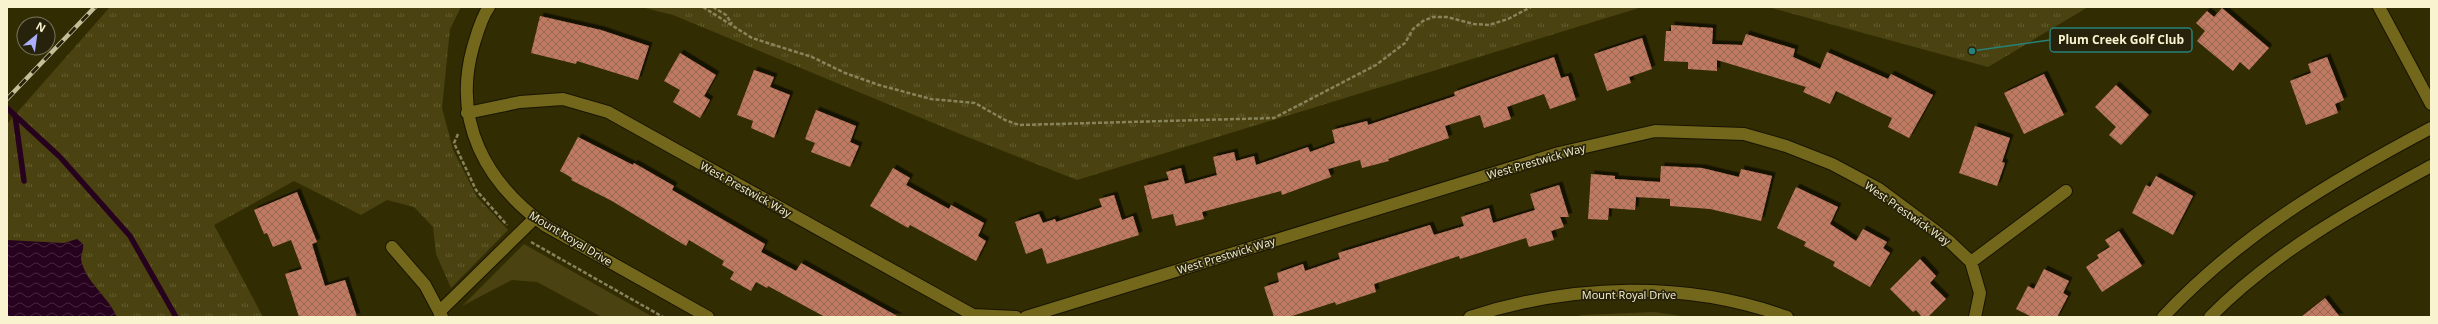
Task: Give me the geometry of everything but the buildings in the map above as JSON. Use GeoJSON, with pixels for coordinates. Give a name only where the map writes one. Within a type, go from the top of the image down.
{"type":"FeatureCollection","features":[{"type":"Feature","properties":{"kind":"street","name":"Mount Royal Drive"},"geometry":{"type":"LineString","coordinates":[[489,7],[478,32],[470,59],[467,83],[467,113],[479,148],[495,178],[507,194],[535,218],[708,317]]}},
{"type":"Feature","properties":{"kind":"street"},"geometry":{"type":"LineString","coordinates":[[2379,7],[2431,104]]}},
{"type":"Feature","properties":{"kind":"street","name":"West Prestwick Way"},"geometry":{"type":"LineString","coordinates":[[467,113],[520,102],[563,99],[608,112],[973,315],[1016,317]]}},
{"type":"Feature","properties":{"kind":"street"},"geometry":{"type":"LineString","coordinates":[[2163,317],[2221,261],[2278,217],[2330,184],[2431,128]]}},
{"type":"Feature","properties":{"kind":"street","name":"West Prestwick Way"},"geometry":{"type":"LineString","coordinates":[[1026,317],[1559,153],[1655,131],[1744,134],[1786,146],[1832,164],[1879,189],[1949,241],[1971,262]]}},
{"type":"Feature","properties":{"kind":"street"},"geometry":{"type":"LineString","coordinates":[[2210,317],[2258,274],[2308,238],[2347,213],[2431,166]]}},
{"type":"Feature","properties":{"kind":"street"},"geometry":{"type":"LineString","coordinates":[[1975,317],[1980,293],[1971,262],[2066,191]]}},
{"type":"Feature","properties":{"kind":"street"},"geometry":{"type":"LineString","coordinates":[[392,247],[425,285],[441,314],[535,218]]}},
{"type":"Feature","properties":{"kind":"street","name":"Mount Royal Drive"},"geometry":{"type":"LineString","coordinates":[[1470,317],[1528,301],[1563,294],[1610,292],[1671,293],[1705,297],[1741,303],[1787,317]]}},
{"type":"Feature","properties":{"kind":"path"},"geometry":{"type":"LineString","coordinates":[[703,7],[752,38],[812,57],[845,73],[879,85],[931,99],[975,103],[1005,120],[1019,125],[1274,118],[1376,65],[1405,43],[1413,29],[1423,21],[1433,17],[1447,17],[1474,24],[1489,25],[1508,19],[1531,7]]}},
{"type":"Feature","properties":{"kind":"path"},"geometry":{"type":"LineString","coordinates":[[713,7],[726,15],[734,26]]}},
{"type":"Feature","properties":{"kind":"green space"},"geometry":{"type":"Polygon","coordinates":[[[110,7],[461,7],[450,29],[442,108],[453,150],[477,197],[508,230],[451,288],[436,254],[433,227],[414,207],[387,200],[361,215],[294,181],[214,225],[263,317],[7,317],[7,124],[110,7]]]}},
{"type":"Feature","properties":{"kind":"green space"},"geometry":{"type":"Polygon","coordinates":[[[641,7],[1642,7],[1077,180],[965,136],[673,15],[641,7]]]}},
{"type":"Feature","properties":{"kind":"green space"},"geometry":{"type":"Polygon","coordinates":[[[1768,7],[2088,7],[1988,67],[1768,7]]]}},
{"type":"Feature","properties":{"kind":"green space"},"geometry":{"type":"Polygon","coordinates":[[[524,244],[653,317],[602,317],[537,282],[512,280],[462,306],[524,244]]]}},
{"type":"Feature","properties":{"kind":"green space"},"geometry":{"type":"Polygon","coordinates":[[[1654,312],[1689,317],[1574,317],[1582,315],[1654,312]]]}},
{"type":"Feature","properties":{"kind":"water"},"geometry":{"type":"Polygon","coordinates":[[[77,239],[83,244],[81,259],[87,275],[113,309],[117,317],[7,317],[7,240],[64,243],[77,239]]]}},
{"type":"Feature","properties":{"kind":"waterway"},"geometry":{"type":"LineString","coordinates":[[7,108],[60,157],[130,236],[176,317]]}},
{"type":"Feature","properties":{"kind":"waterway"},"geometry":{"type":"LineString","coordinates":[[15,115],[24,181]]}},
{"type":"Feature","properties":{"kind":"railway"},"geometry":{"type":"LineString","coordinates":[[7,99],[95,7]]}},
{"type":"Feature","properties":{"kind":"place","name":"Plum Creek Golf Club"},"geometry":{"type":"Point","coordinates":[1972,51]}}]}
